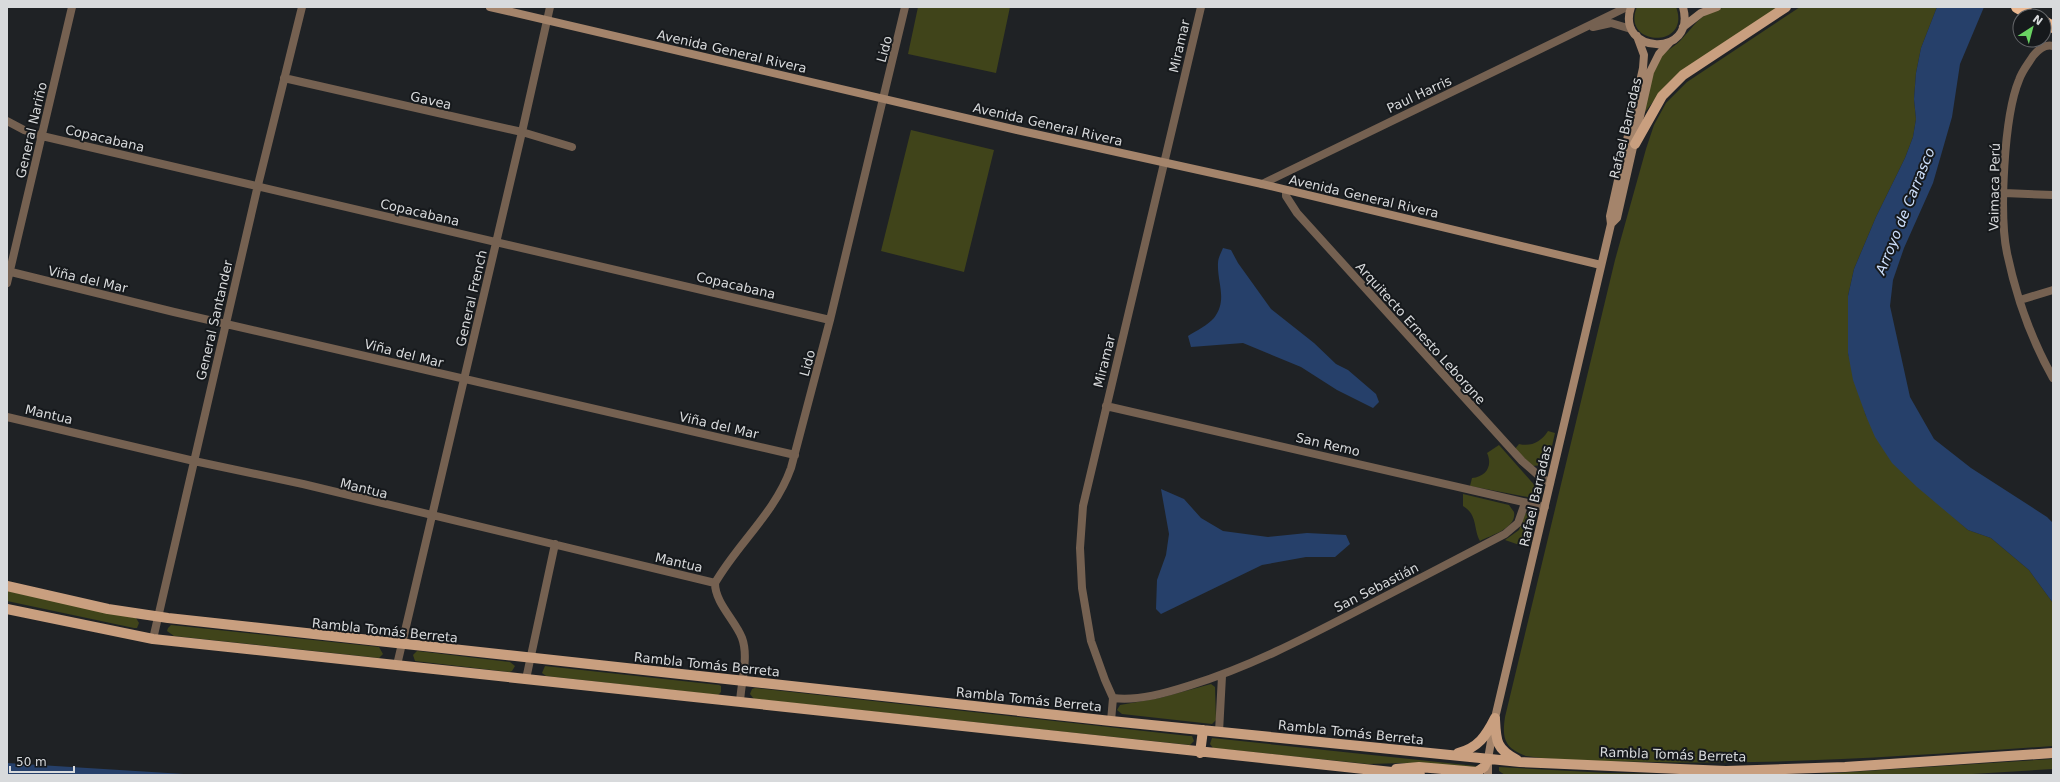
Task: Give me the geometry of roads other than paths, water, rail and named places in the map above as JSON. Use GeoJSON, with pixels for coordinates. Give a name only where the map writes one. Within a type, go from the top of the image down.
{"type":"FeatureCollection","features":[{"type":"Feature","properties":{"kind":"main road","name":"Avenida General Rivera"},"geometry":{"type":"LineString","coordinates":[[490,7],[883,99],[1262,184],[1601,265]]}},
{"type":"Feature","properties":{"kind":"main road"},"geometry":{"type":"LineString","coordinates":[[1631,7],[1629,20],[1632,29]]}},
{"type":"Feature","properties":{"kind":"main road"},"geometry":{"type":"LineString","coordinates":[[1683,7],[1685,20],[1683,27]]}},
{"type":"Feature","properties":{"kind":"main road"},"geometry":{"type":"LineString","coordinates":[[1683,27],[1701,13],[1717,7]]}},
{"type":"Feature","properties":{"kind":"main road"},"geometry":{"type":"LineString","coordinates":[[1635,144],[1662,96],[1683,75],[1786,7]]}},
{"type":"Feature","properties":{"kind":"main road","name":"Rafael Barradas"},"geometry":{"type":"LineString","coordinates":[[1611,224],[1617,218],[1635,144],[1650,72],[1659,54],[1680,33],[1683,27]]}},
{"type":"Feature","properties":{"kind":"main road","name":"Rafael Barradas"},"geometry":{"type":"LineString","coordinates":[[1488,775],[1488,759],[1494,718],[1611,224],[1610,216],[1644,62],[1642,46],[1632,29]]}},
{"type":"Feature","properties":{"kind":"main road","name":"Rafael Barradas"},"geometry":{"type":"LineString","coordinates":[[1637,36],[1649,44],[1664,44],[1670,42]]}},
{"type":"Feature","properties":{"kind":"main road","name":"Rambla Tomás Berreta"},"geometry":{"type":"LineString","coordinates":[[7,586],[108,609],[157,617],[401,645],[742,680],[1111,721],[1520,762],[1726,773],[1814,771],[2053,753]]}},
{"type":"Feature","properties":{"kind":"main road"},"geometry":{"type":"LineString","coordinates":[[7,609],[153,639],[397,664],[1200,753],[1420,775]]}},
{"type":"Feature","properties":{"kind":"main road"},"geometry":{"type":"LineString","coordinates":[[1452,755],[1468,751],[1477,745],[1489,730],[1494,718]]}},
{"type":"Feature","properties":{"kind":"main road"},"geometry":{"type":"LineString","coordinates":[[1494,718],[1499,746],[1507,754],[1520,762]]}},
{"type":"Feature","properties":{"kind":"main road"},"geometry":{"type":"LineString","coordinates":[[1200,753],[1203,730]]}},
{"type":"Feature","properties":{"kind":"main road"},"geometry":{"type":"LineString","coordinates":[[1379,771],[1409,767],[1477,772],[1484,767],[1488,759]]}},
{"type":"Feature","properties":{"kind":"street","name":"General Nariño"},"geometry":{"type":"LineString","coordinates":[[7,283],[8,271],[42,136],[72,7]]}},
{"type":"Feature","properties":{"kind":"street","name":"General Santander"},"geometry":{"type":"LineString","coordinates":[[153,639],[225,324],[302,7]]}},
{"type":"Feature","properties":{"kind":"street","name":"General French"},"geometry":{"type":"LineString","coordinates":[[397,664],[550,7]]}},
{"type":"Feature","properties":{"kind":"street","name":"Lido"},"geometry":{"type":"LineString","coordinates":[[715,583],[768,512],[789,473],[795,456],[830,320],[906,7]]}},
{"type":"Feature","properties":{"kind":"street","name":"Miramar"},"geometry":{"type":"LineString","coordinates":[[1114,698],[1104,680],[1091,641],[1084,607],[1080,573],[1080,548],[1084,506],[1106,406],[1201,7]]}},
{"type":"Feature","properties":{"kind":"street"},"geometry":{"type":"LineString","coordinates":[[1606,16],[1608,7]]}},
{"type":"Feature","properties":{"kind":"street","name":"Paul Harris"},"geometry":{"type":"LineString","coordinates":[[1588,27],[1592,23],[1626,7]]}},
{"type":"Feature","properties":{"kind":"street","name":"Paul Harris"},"geometry":{"type":"LineString","coordinates":[[1262,184],[1588,27],[1611,23],[1632,29]]}},
{"type":"Feature","properties":{"kind":"street","name":"Vaimaca Perú"},"geometry":{"type":"LineString","coordinates":[[2044,48],[2037,51],[2027,64],[2019,79],[2012,102],[2008,125],[2004,193],[2007,252],[2020,300],[2032,334],[2053,378]]}},
{"type":"Feature","properties":{"kind":"street","name":"Gavea"},"geometry":{"type":"LineString","coordinates":[[284,78],[522,132],[572,147]]}},
{"type":"Feature","properties":{"kind":"street","name":"Copacabana"},"geometry":{"type":"LineString","coordinates":[[7,121],[24,130],[42,136],[258,185],[830,320]]}},
{"type":"Feature","properties":{"kind":"street","name":"Arquitecto Ernesto Leborgne"},"geometry":{"type":"LineString","coordinates":[[1286,190],[1286,196],[1296,213],[1522,461],[1550,483]]}},
{"type":"Feature","properties":{"kind":"street"},"geometry":{"type":"LineString","coordinates":[[2004,193],[2053,195]]}},
{"type":"Feature","properties":{"kind":"street","name":"Viña del Mar"},"geometry":{"type":"LineString","coordinates":[[8,271],[446,376],[464,378],[795,456]]}},
{"type":"Feature","properties":{"kind":"street"},"geometry":{"type":"LineString","coordinates":[[2020,300],[2053,290]]}},
{"type":"Feature","properties":{"kind":"street","name":"San Remo"},"geometry":{"type":"LineString","coordinates":[[1106,406],[1544,508]]}},
{"type":"Feature","properties":{"kind":"street","name":"Mantua"},"geometry":{"type":"LineString","coordinates":[[7,416],[194,461],[303,484],[715,583]]}},
{"type":"Feature","properties":{"kind":"street","name":"San Sebastián"},"geometry":{"type":"LineString","coordinates":[[1114,698],[1124,699],[1147,697],[1176,690],[1222,676],[1291,645],[1505,534],[1518,523],[1525,503]]}},
{"type":"Feature","properties":{"kind":"street"},"geometry":{"type":"LineString","coordinates":[[526,679],[555,544]]}},
{"type":"Feature","properties":{"kind":"street"},"geometry":{"type":"LineString","coordinates":[[715,583],[715,588],[721,602],[742,637],[744,652],[740,702]]}},
{"type":"Feature","properties":{"kind":"street"},"geometry":{"type":"LineString","coordinates":[[1219,732],[1222,676]]}},
{"type":"Feature","properties":{"kind":"street"},"geometry":{"type":"LineString","coordinates":[[1111,721],[1114,698]]}},
{"type":"Feature","properties":{"kind":"water","name":"Arroyo de Carrasco"},"geometry":{"type":"Polygon","coordinates":[[[1937,7],[1984,7],[1960,64],[1952,117],[1933,183],[1904,248],[1893,280],[1890,306],[1910,397],[1934,439],[1971,468],[2047,517],[2053,523],[2053,603],[2029,570],[1991,538],[1968,530],[1917,487],[1892,463],[1875,437],[1853,380],[1848,353],[1848,296],[1854,269],[1876,217],[1905,158],[1913,137],[1916,119],[1914,99],[1916,73],[1921,48],[1937,7]]]}},
{"type":"Feature","properties":{"kind":"water"},"geometry":{"type":"Polygon","coordinates":[[[1223,248],[1231,250],[1238,263],[1271,309],[1314,343],[1336,364],[1348,370],[1376,394],[1379,402],[1373,408],[1337,390],[1301,367],[1243,343],[1191,347],[1188,336],[1211,321],[1220,305],[1221,291],[1218,263],[1223,248]]]}},
{"type":"Feature","properties":{"kind":"water"},"geometry":{"type":"Polygon","coordinates":[[[1161,489],[1184,499],[1201,518],[1223,531],[1268,537],[1307,533],[1346,535],[1350,544],[1335,557],[1306,557],[1262,565],[1161,614],[1156,609],[1157,580],[1166,555],[1169,534],[1161,489]]]}},
{"type":"Feature","properties":{"kind":"water"},"geometry":{"type":"Polygon","coordinates":[[[7,763],[200,775],[7,775],[7,763]]]}}]}
